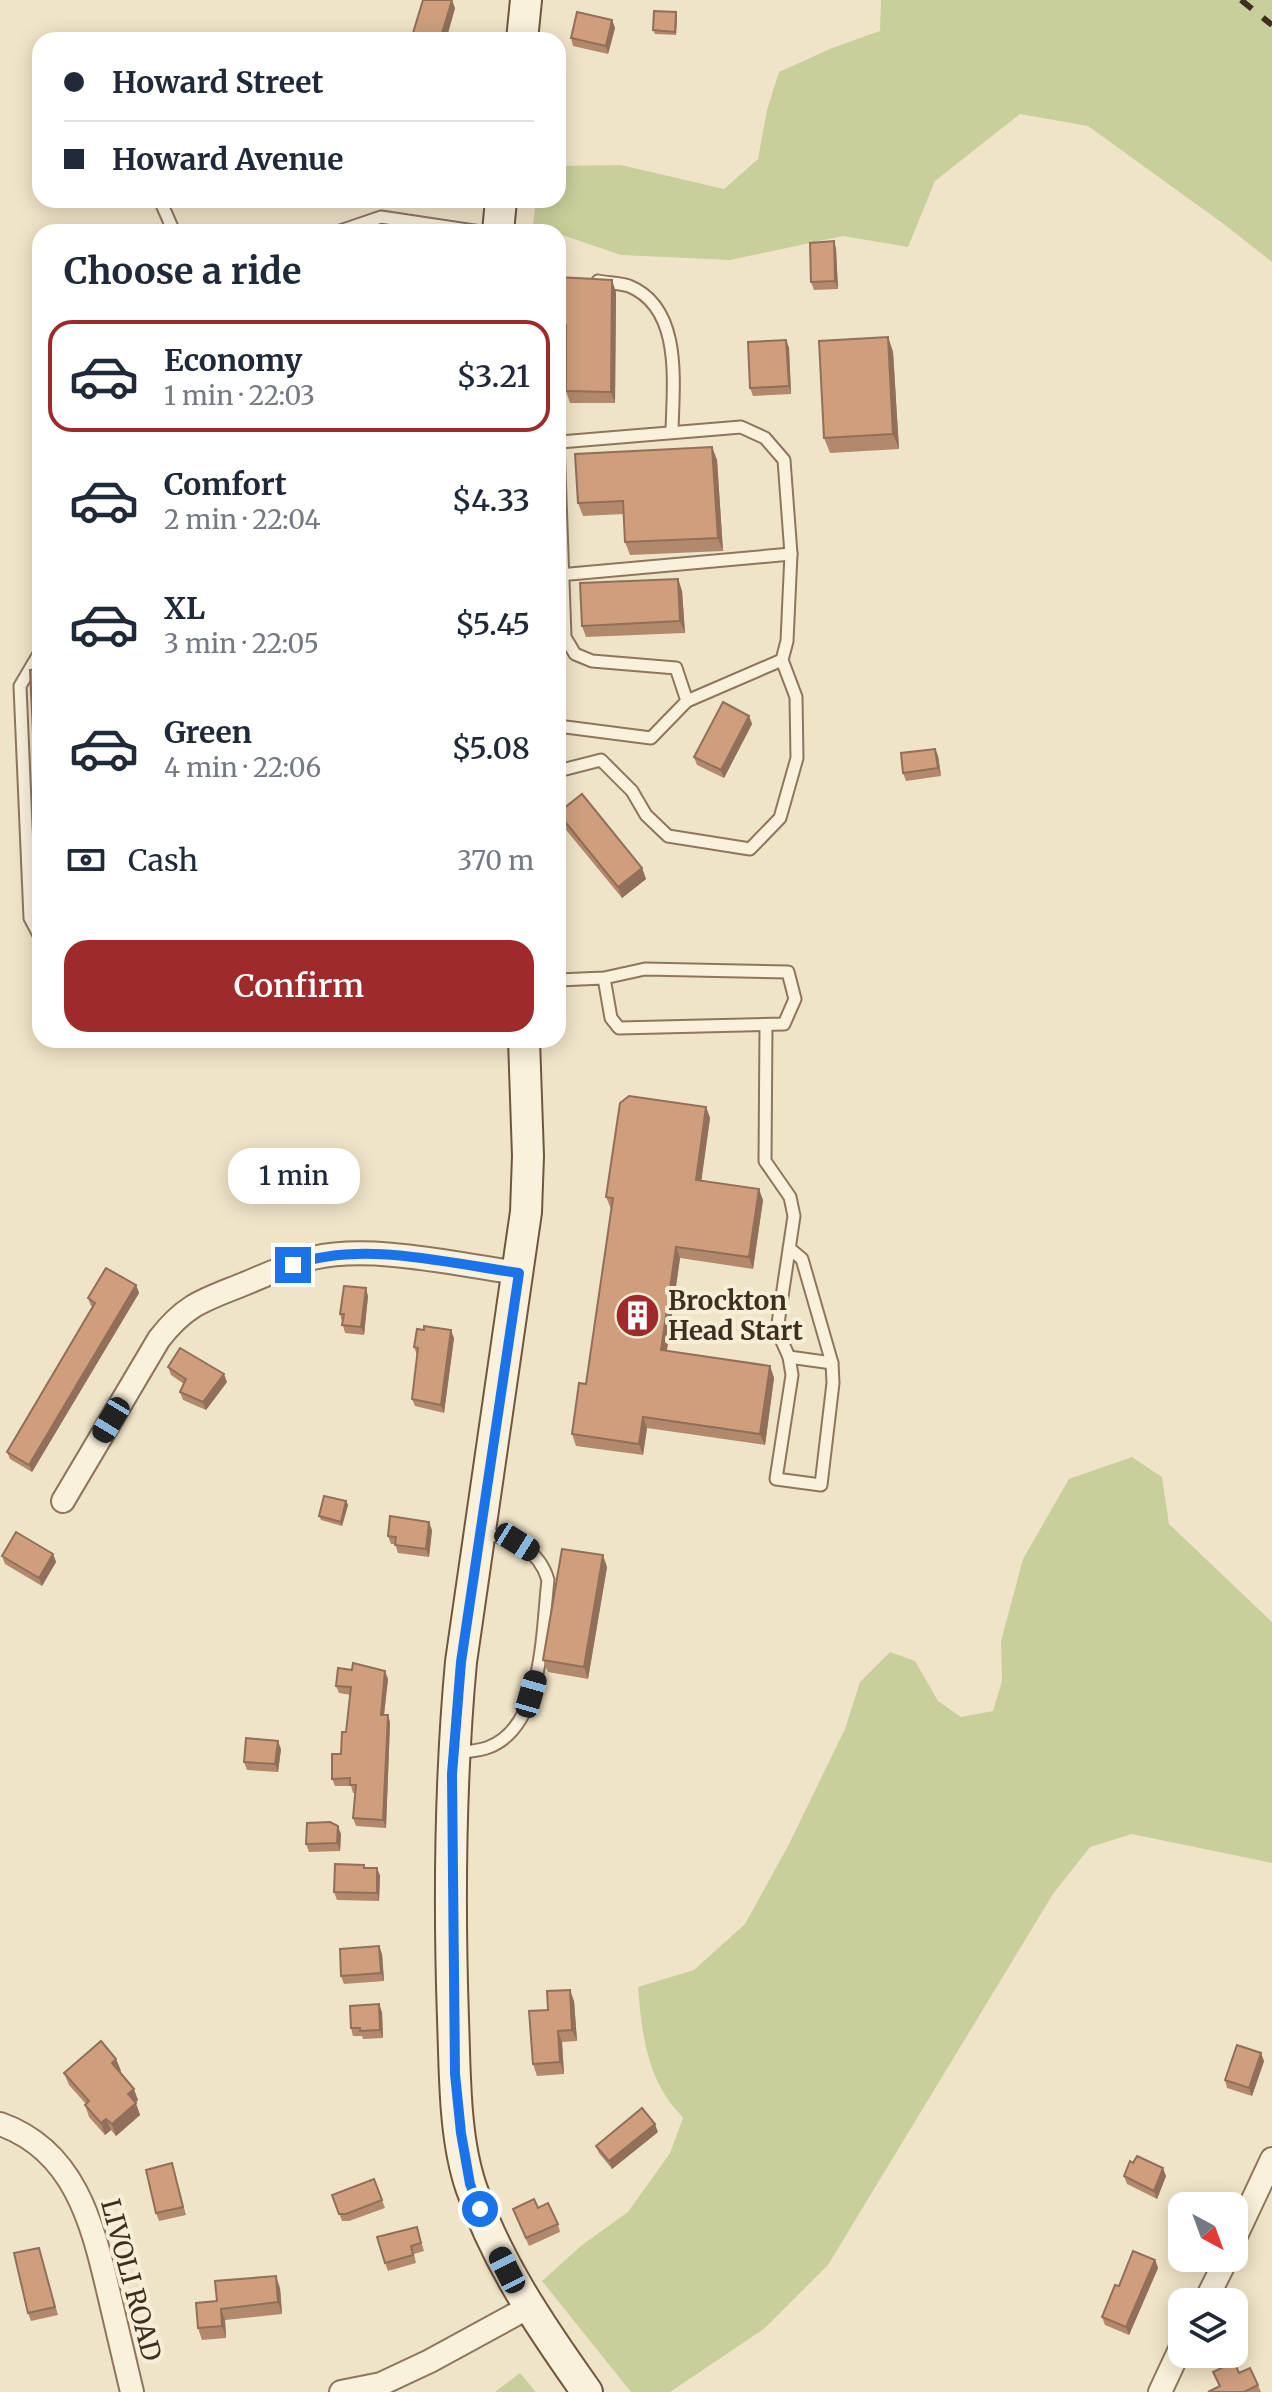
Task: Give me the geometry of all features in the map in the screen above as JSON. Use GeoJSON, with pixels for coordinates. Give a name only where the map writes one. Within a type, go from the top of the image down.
{"type":"FeatureCollection","features":[{"type":"Feature","properties":{"kind":"main road"},"geometry":{"type":"LineString","coordinates":[[523,32],[526,0]]}},
{"type":"Feature","properties":{"kind":"main road"},"geometry":{"type":"LineString","coordinates":[[524,1048],[528,1156],[526,1212],[461,1662],[453,1753],[455,2074],[470,2184],[489,2235],[529,2307],[587,2392]]}},
{"type":"Feature","properties":{"kind":"street"},"geometry":{"type":"LineString","coordinates":[[63,1501],[159,1339],[176,1317],[197,1303],[312,1258],[346,1253],[385,1255],[519,1273]]}},
{"type":"Feature","properties":{"kind":"street","name":"LIVOLI ROAD"},"geometry":{"type":"LineString","coordinates":[[0,2124],[36,2142],[58,2162],[75,2186],[93,2228],[132,2392]]}},
{"type":"Feature","properties":{"kind":"street"},"geometry":{"type":"LineString","coordinates":[[1248,2210],[1272,2159]]}},
{"type":"Feature","properties":{"kind":"street"},"geometry":{"type":"LineString","coordinates":[[341,2392],[381,2384],[529,2307]]}},
{"type":"Feature","properties":{"kind":"street"},"geometry":{"type":"LineString","coordinates":[[1160,2392],[1171,2368]]}},
{"type":"Feature","properties":{"kind":"lane"},"geometry":{"type":"LineString","coordinates":[[360,224],[381,217],[428,224]]}},
{"type":"Feature","properties":{"kind":"lane"},"geometry":{"type":"LineString","coordinates":[[591,280],[629,286],[653,303],[664,322],[673,356],[672,431]]}},
{"type":"Feature","properties":{"kind":"lane"},"geometry":{"type":"LineString","coordinates":[[566,441],[741,427],[765,438],[784,460],[791,554],[787,641],[782,660],[796,697],[797,758],[780,818],[750,849],[668,836],[646,815],[632,791],[601,760],[566,769]]}},
{"type":"Feature","properties":{"kind":"lane"},"geometry":{"type":"LineString","coordinates":[[566,575],[791,554]]}},
{"type":"Feature","properties":{"kind":"lane"},"geometry":{"type":"LineString","coordinates":[[566,639],[575,654],[592,661],[676,668],[687,701]]}},
{"type":"Feature","properties":{"kind":"lane"},"geometry":{"type":"LineString","coordinates":[[566,727],[651,738],[687,701],[782,660]]}},
{"type":"Feature","properties":{"kind":"lane"},"geometry":{"type":"LineString","coordinates":[[32,666],[20,686],[32,922]]}},
{"type":"Feature","properties":{"kind":"lane"},"geometry":{"type":"LineString","coordinates":[[566,980],[604,978],[645,969],[788,972],[795,999],[784,1024],[619,1028],[611,1018],[604,978]]}},
{"type":"Feature","properties":{"kind":"lane"},"geometry":{"type":"LineString","coordinates":[[766,1025],[765,1161],[790,1197],[794,1216],[789,1248],[777,1330],[789,1357],[792,1375],[776,1479],[821,1485],[833,1383],[832,1363],[802,1259],[789,1248]]}},
{"type":"Feature","properties":{"kind":"lane"},"geometry":{"type":"LineString","coordinates":[[789,1357],[832,1363]]}},
{"type":"Feature","properties":{"kind":"lane"},"geometry":{"type":"LineString","coordinates":[[453,1753],[490,1747],[526,1713],[536,1674],[548,1580],[534,1552],[517,1542],[480,1531]]}},
{"type":"Feature","properties":{"kind":"green space"},"geometry":{"type":"Polygon","coordinates":[[[881,0],[1272,0],[1272,262],[1088,126],[1020,114],[935,181],[908,247],[843,236],[730,260],[621,255],[566,236],[566,224],[533,224],[535,208],[566,208],[566,166],[621,165],[724,189],[758,159],[767,110],[779,72],[880,31],[881,0]]]}},
{"type":"Feature","properties":{"kind":"green space"},"geometry":{"type":"Polygon","coordinates":[[[1132,1457],[1162,1477],[1169,1524],[1272,1622],[1272,1863],[1132,1834],[1090,1847],[1053,1894],[828,2265],[765,2328],[670,2392],[631,2392],[542,2281],[582,2245],[628,2212],[670,2153],[683,2118],[660,2086],[649,2059],[638,1987],[694,1970],[745,1924],[788,1846],[845,1729],[860,1682],[890,1652],[915,1661],[938,1701],[961,1717],[993,1711],[1002,1681],[1001,1641],[1023,1559],[1069,1479],[1132,1457]]]}},
{"type":"Feature","properties":{"kind":"green space"},"geometry":{"type":"Polygon","coordinates":[[[520,2373],[536,2392],[495,2392],[520,2373]]]}},
{"type":"Feature","properties":{"kind":"building"},"geometry":{"type":"Polygon","coordinates":[[[423,0],[452,0],[442,32],[413,32],[423,0]]]}},
{"type":"Feature","properties":{"kind":"building"},"geometry":{"type":"Polygon","coordinates":[[[654,11],[676,12],[675,32],[653,30],[654,11]]]}},
{"type":"Feature","properties":{"kind":"building"},"geometry":{"type":"Polygon","coordinates":[[[577,12],[612,20],[606,46],[571,38],[577,12]]]}},
{"type":"Feature","properties":{"kind":"building"},"geometry":{"type":"Polygon","coordinates":[[[834,241],[835,281],[811,282],[810,243],[834,241]]]}},
{"type":"Feature","properties":{"kind":"building"},"geometry":{"type":"Polygon","coordinates":[[[566,277],[612,280],[611,392],[566,391],[566,277]]]}},
{"type":"Feature","properties":{"kind":"building"},"geometry":{"type":"Polygon","coordinates":[[[888,337],[893,434],[824,438],[819,341],[888,337]]]}},
{"type":"Feature","properties":{"kind":"building"},"geometry":{"type":"Polygon","coordinates":[[[786,340],[789,386],[750,388],[748,342],[786,340]]]}},
{"type":"Feature","properties":{"kind":"building"},"geometry":{"type":"Polygon","coordinates":[[[712,447],[718,538],[625,542],[623,501],[578,503],[575,454],[712,447]]]}},
{"type":"Feature","properties":{"kind":"building"},"geometry":{"type":"Polygon","coordinates":[[[678,579],[680,621],[582,626],[580,583],[678,579]]]}},
{"type":"Feature","properties":{"kind":"building"},"geometry":{"type":"Polygon","coordinates":[[[30,670],[32,670],[32,712],[30,670]]]}},
{"type":"Feature","properties":{"kind":"building"},"geometry":{"type":"Polygon","coordinates":[[[723,702],[749,716],[721,770],[694,757],[723,702]]]}},
{"type":"Feature","properties":{"kind":"building"},"geometry":{"type":"Polygon","coordinates":[[[935,749],[938,768],[903,773],[901,753],[935,749]]]}},
{"type":"Feature","properties":{"kind":"building"},"geometry":{"type":"Polygon","coordinates":[[[582,794],[642,868],[618,887],[566,823],[566,807],[582,794]]]}},
{"type":"Feature","properties":{"kind":"building","name":"Brockton Head Start"},"geometry":{"type":"Polygon","coordinates":[[[629,1096],[706,1107],[696,1180],[759,1189],[749,1257],[676,1247],[661,1350],[770,1366],[760,1434],[643,1417],[639,1444],[572,1434],[579,1383],[586,1384],[613,1198],[606,1197],[620,1103],[629,1096]]]}},
{"type":"Feature","properties":{"kind":"building"},"geometry":{"type":"Polygon","coordinates":[[[106,1268],[136,1285],[29,1465],[7,1452],[95,1303],[88,1298],[106,1268]]]}},
{"type":"Feature","properties":{"kind":"building"},"geometry":{"type":"Polygon","coordinates":[[[344,1286],[366,1288],[361,1327],[342,1325],[344,1314],[340,1314],[344,1286]]]}},
{"type":"Feature","properties":{"kind":"building"},"geometry":{"type":"Polygon","coordinates":[[[424,1326],[451,1330],[441,1405],[412,1399],[418,1348],[414,1347],[417,1329],[424,1330],[424,1326]]]}},
{"type":"Feature","properties":{"kind":"building"},"geometry":{"type":"Polygon","coordinates":[[[180,1348],[224,1374],[203,1402],[180,1392],[186,1379],[168,1367],[180,1348]]]}},
{"type":"Feature","properties":{"kind":"building"},"geometry":{"type":"Polygon","coordinates":[[[324,1496],[346,1501],[341,1522],[319,1516],[324,1496]]]}},
{"type":"Feature","properties":{"kind":"building"},"geometry":{"type":"Polygon","coordinates":[[[390,1516],[429,1522],[426,1549],[395,1545],[396,1537],[388,1536],[390,1516]]]}},
{"type":"Feature","properties":{"kind":"building"},"geometry":{"type":"Polygon","coordinates":[[[16,1532],[53,1554],[39,1578],[2,1556],[16,1532]]]}},
{"type":"Feature","properties":{"kind":"building"},"geometry":{"type":"Polygon","coordinates":[[[562,1549],[603,1555],[584,1667],[543,1660],[562,1549]]]}},
{"type":"Feature","properties":{"kind":"building"},"geometry":{"type":"Polygon","coordinates":[[[353,1663],[385,1671],[381,1715],[388,1715],[383,1820],[353,1818],[356,1785],[350,1785],[350,1778],[332,1779],[332,1754],[341,1754],[351,1687],[336,1686],[338,1668],[352,1670],[353,1663]]]}},
{"type":"Feature","properties":{"kind":"building"},"geometry":{"type":"Polygon","coordinates":[[[246,1738],[278,1741],[275,1764],[244,1762],[246,1738]]]}},
{"type":"Feature","properties":{"kind":"building"},"geometry":{"type":"Polygon","coordinates":[[[330,1822],[338,1826],[337,1843],[306,1844],[307,1823],[330,1822]]]}},
{"type":"Feature","properties":{"kind":"building"},"geometry":{"type":"Polygon","coordinates":[[[335,1864],[377,1868],[377,1893],[334,1892],[335,1864]]]}},
{"type":"Feature","properties":{"kind":"building"},"geometry":{"type":"Polygon","coordinates":[[[379,1946],[381,1973],[341,1976],[340,1949],[379,1946]]]}},
{"type":"Feature","properties":{"kind":"building"},"geometry":{"type":"Polygon","coordinates":[[[570,1990],[572,2030],[558,2031],[560,2062],[533,2064],[529,2011],[548,2010],[547,1991],[570,1990]]]}},
{"type":"Feature","properties":{"kind":"building"},"geometry":{"type":"Polygon","coordinates":[[[379,2004],[380,2030],[351,2028],[350,2006],[379,2004]]]}},
{"type":"Feature","properties":{"kind":"building"},"geometry":{"type":"Polygon","coordinates":[[[101,2041],[116,2059],[112,2063],[134,2089],[128,2094],[136,2103],[112,2124],[106,2119],[101,2123],[85,2105],[89,2101],[64,2073],[101,2041]]]}},
{"type":"Feature","properties":{"kind":"building"},"geometry":{"type":"Polygon","coordinates":[[[1237,2045],[1261,2053],[1249,2088],[1225,2080],[1237,2045]]]}},
{"type":"Feature","properties":{"kind":"building"},"geometry":{"type":"Polygon","coordinates":[[[642,2108],[655,2124],[609,2161],[596,2146],[642,2108]]]}},
{"type":"Feature","properties":{"kind":"building"},"geometry":{"type":"Polygon","coordinates":[[[1137,2156],[1163,2168],[1154,2191],[1124,2176],[1130,2161],[1133,2163],[1137,2156]]]}},
{"type":"Feature","properties":{"kind":"building"},"geometry":{"type":"Polygon","coordinates":[[[172,2163],[183,2207],[156,2213],[146,2170],[172,2163]]]}},
{"type":"Feature","properties":{"kind":"building"},"geometry":{"type":"Polygon","coordinates":[[[374,2179],[382,2200],[339,2214],[332,2195],[374,2179]]]}},
{"type":"Feature","properties":{"kind":"building"},"geometry":{"type":"Polygon","coordinates":[[[534,2199],[538,2208],[548,2203],[558,2224],[526,2238],[513,2209],[534,2199]]]}},
{"type":"Feature","properties":{"kind":"building"},"geometry":{"type":"Polygon","coordinates":[[[417,2227],[421,2243],[411,2246],[413,2255],[385,2263],[377,2237],[417,2227]]]}},
{"type":"Feature","properties":{"kind":"building"},"geometry":{"type":"Polygon","coordinates":[[[39,2248],[55,2307],[28,2313],[14,2253],[39,2248]]]}},
{"type":"Feature","properties":{"kind":"building"},"geometry":{"type":"Polygon","coordinates":[[[1133,2251],[1155,2260],[1126,2327],[1102,2317],[1133,2251]]]}},
{"type":"Feature","properties":{"kind":"building"},"geometry":{"type":"Polygon","coordinates":[[[276,2276],[278,2302],[221,2309],[222,2326],[198,2328],[196,2303],[217,2301],[215,2281],[276,2276]]]}},
{"type":"Feature","properties":{"kind":"building"},"geometry":{"type":"Polygon","coordinates":[[[1221,2368],[1237,2368],[1239,2373],[1250,2368],[1258,2385],[1244,2392],[1208,2392],[1220,2386],[1213,2372],[1221,2368]]]}},
{"type":"Feature","properties":{"kind":"railway"},"geometry":{"type":"LineString","coordinates":[[1241,0],[1272,25]]}},
{"type":"Feature","properties":{"kind":"place","name":"Brockton Head Start"},"geometry":{"type":"Point","coordinates":[637,1316]}},
{"type":"Feature","properties":{"kind":"route"},"geometry":{"type":"LineString","coordinates":[[293,1265],[312,1258],[346,1253],[385,1255],[519,1273],[461,1662],[452,1774],[455,2074],[470,2184],[480,2209]]}}]}
